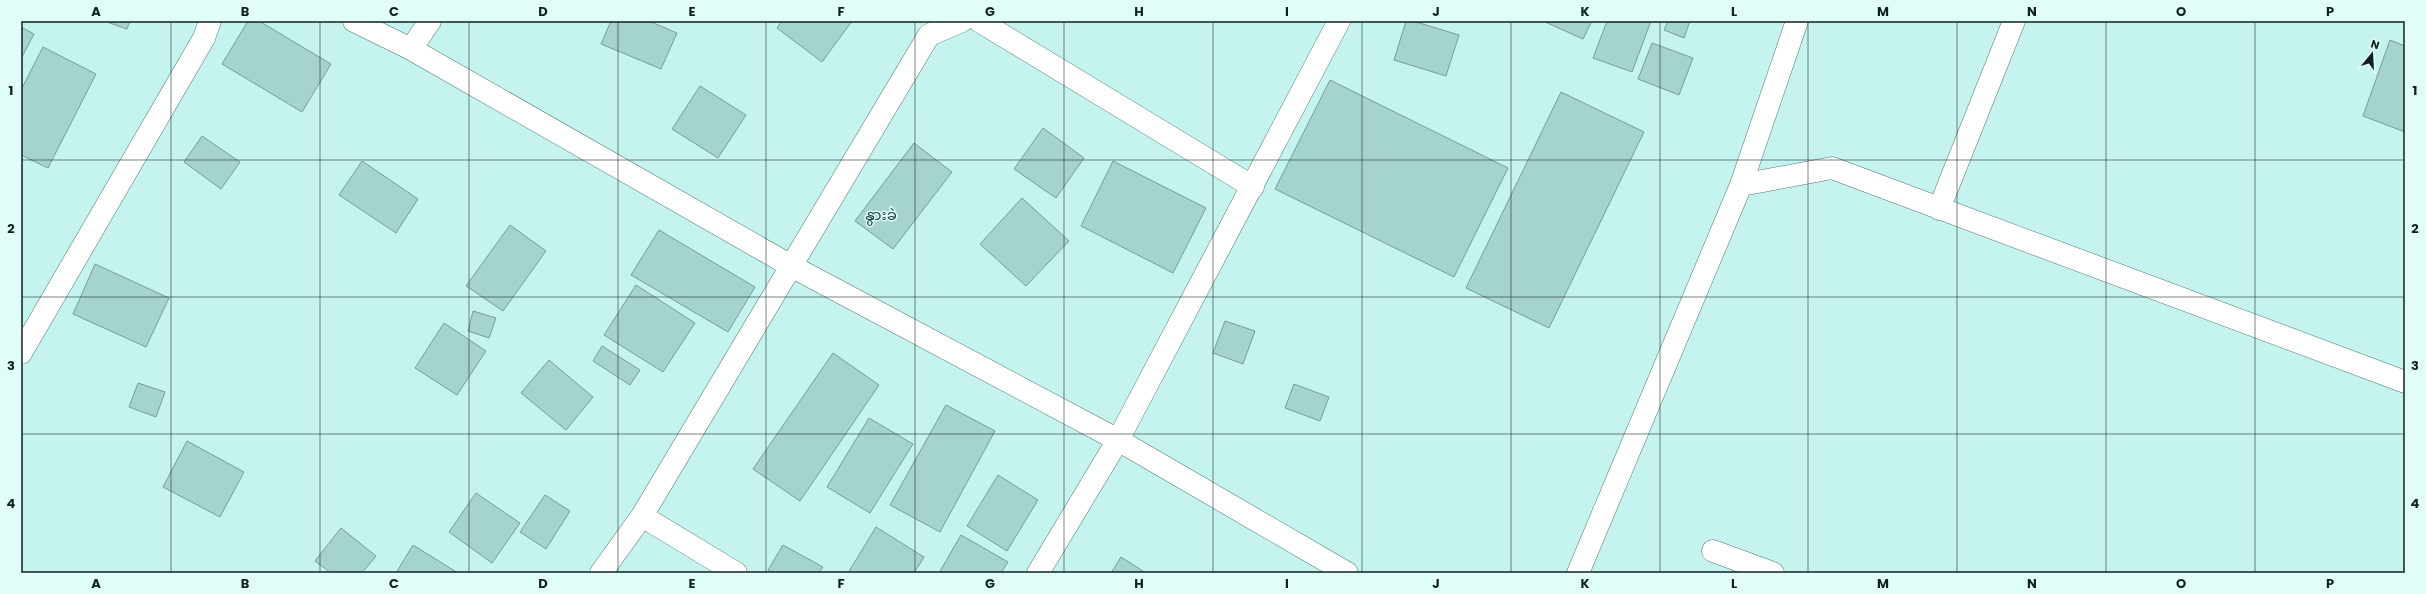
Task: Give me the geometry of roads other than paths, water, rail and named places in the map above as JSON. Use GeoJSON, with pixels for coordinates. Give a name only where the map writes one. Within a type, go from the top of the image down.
{"type":"FeatureCollection","features":[{"type":"Feature","properties":{"kind":"street"},"geometry":{"type":"LineString","coordinates":[[21,353],[200,45],[210,21]]}},
{"type":"Feature","properties":{"kind":"street"},"geometry":{"type":"LineString","coordinates":[[354,21],[411,49],[793,267],[1118,440],[1346,573]]}},
{"type":"Feature","properties":{"kind":"street"},"geometry":{"type":"LineString","coordinates":[[411,49],[430,21]]}},
{"type":"Feature","properties":{"kind":"street"},"geometry":{"type":"LineString","coordinates":[[601,573],[642,516],[793,267],[929,35],[962,21]]}},
{"type":"Feature","properties":{"kind":"street"},"geometry":{"type":"LineString","coordinates":[[979,21],[1253,187]]}},
{"type":"Feature","properties":{"kind":"street"},"geometry":{"type":"LineString","coordinates":[[1038,573],[1118,440],[1253,187],[1339,21]]}},
{"type":"Feature","properties":{"kind":"street"},"geometry":{"type":"LineString","coordinates":[[1578,573],[1741,185],[1797,21]]}},
{"type":"Feature","properties":{"kind":"street"},"geometry":{"type":"LineString","coordinates":[[1939,209],[2014,21]]}},
{"type":"Feature","properties":{"kind":"street"},"geometry":{"type":"LineString","coordinates":[[1741,185],[1832,168],[2405,382]]}},
{"type":"Feature","properties":{"kind":"street"},"geometry":{"type":"LineString","coordinates":[[642,516],[736,573]]}},
{"type":"Feature","properties":{"kind":"street"},"geometry":{"type":"LineString","coordinates":[[1712,551],[1773,573]]}},
{"type":"Feature","properties":{"kind":"district","name":"နွားခဲ"},"geometry":{"type":"Point","coordinates":[881,215]}}]}
